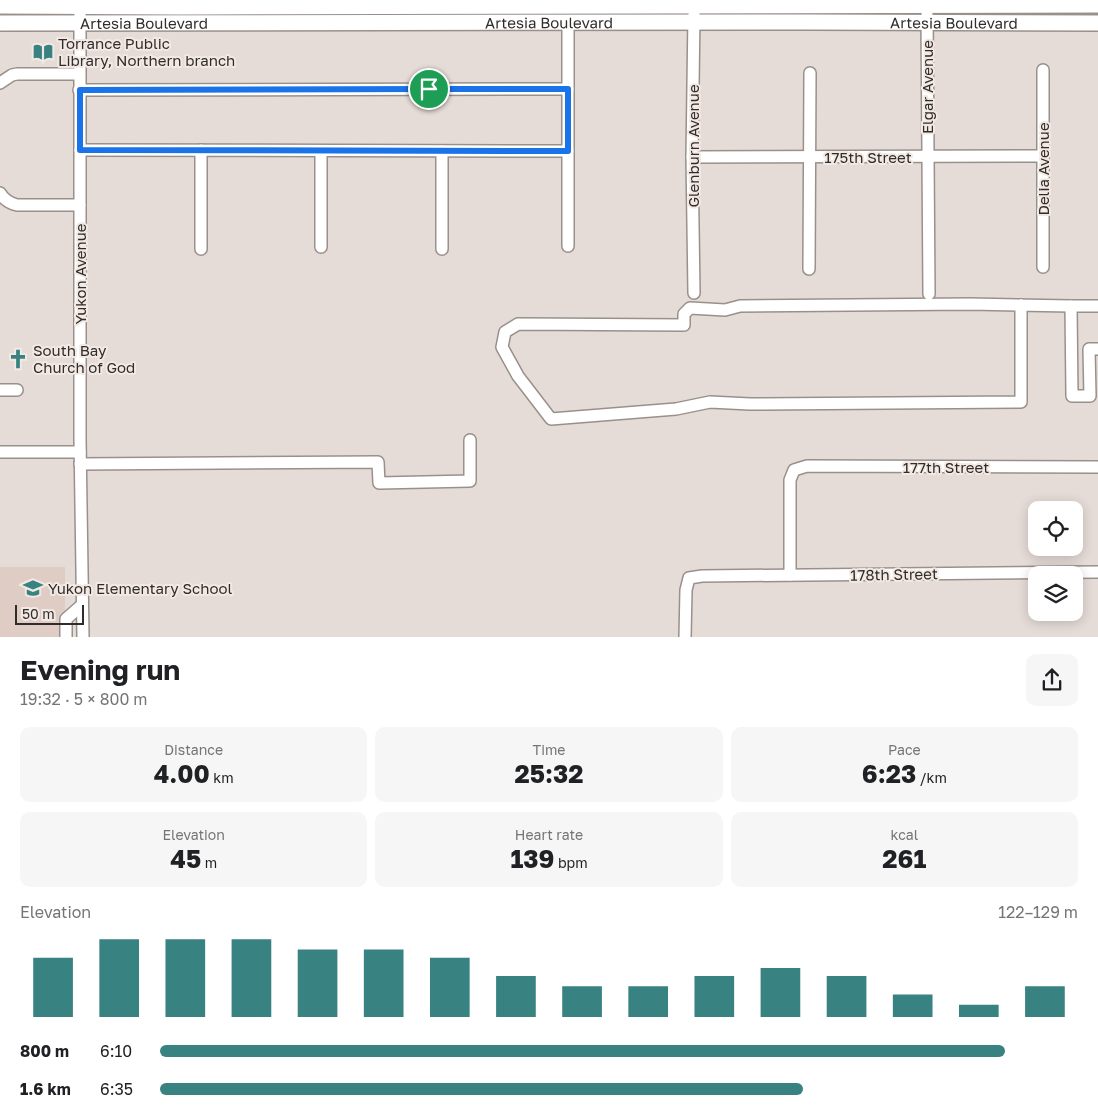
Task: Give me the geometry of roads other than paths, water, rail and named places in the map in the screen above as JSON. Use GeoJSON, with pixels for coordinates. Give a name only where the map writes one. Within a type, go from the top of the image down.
{"type":"FeatureCollection","features":[{"type":"Feature","properties":{"kind":"main road","name":"Artesia Boulevard"},"geometry":{"type":"LineString","coordinates":[[0,6],[80,3],[1043,3],[1098,5]]}},
{"type":"Feature","properties":{"kind":"main road","name":"Artesia Boulevard"},"geometry":{"type":"LineString","coordinates":[[0,23],[1098,23]]}},
{"type":"Feature","properties":{"kind":"street","name":"Yukon Avenue"},"geometry":{"type":"LineString","coordinates":[[80,3],[80,464],[83,637]]}},
{"type":"Feature","properties":{"kind":"street","name":"Glenburn Avenue"},"geometry":{"type":"LineString","coordinates":[[694,3],[692,157],[694,292]]}},
{"type":"Feature","properties":{"kind":"street","name":"Elgar Avenue"},"geometry":{"type":"LineString","coordinates":[[927,3],[929,294]]}},
{"type":"Feature","properties":{"kind":"street"},"geometry":{"type":"LineString","coordinates":[[1043,3],[1043,22]]}},
{"type":"Feature","properties":{"kind":"street"},"geometry":{"type":"LineString","coordinates":[[568,22],[568,246]]}},
{"type":"Feature","properties":{"kind":"street","name":"Delia Avenue"},"geometry":{"type":"LineString","coordinates":[[1043,70],[1043,267]]}},
{"type":"Feature","properties":{"kind":"street"},"geometry":{"type":"LineString","coordinates":[[809,269],[810,73]]}},
{"type":"Feature","properties":{"kind":"street"},"geometry":{"type":"LineString","coordinates":[[0,83],[17,74],[80,74]]}},
{"type":"Feature","properties":{"kind":"street"},"geometry":{"type":"LineString","coordinates":[[80,90],[568,89]]}},
{"type":"Feature","properties":{"kind":"street"},"geometry":{"type":"LineString","coordinates":[[80,150],[568,151]]}},
{"type":"Feature","properties":{"kind":"street"},"geometry":{"type":"LineString","coordinates":[[201,249],[202,150]]}},
{"type":"Feature","properties":{"kind":"street"},"geometry":{"type":"LineString","coordinates":[[320,247],[321,151]]}},
{"type":"Feature","properties":{"kind":"street"},"geometry":{"type":"LineString","coordinates":[[442,151],[442,248]]}},
{"type":"Feature","properties":{"kind":"street","name":"175th Street"},"geometry":{"type":"LineString","coordinates":[[692,157],[1043,156]]}},
{"type":"Feature","properties":{"kind":"street"},"geometry":{"type":"LineString","coordinates":[[0,193],[10,203],[17,205],[80,205]]}},
{"type":"Feature","properties":{"kind":"street"},"geometry":{"type":"LineString","coordinates":[[1022,305],[1021,402],[750,404],[710,402],[676,409],[551,419],[518,376],[502,348],[505,332],[518,324],[684,326],[684,314],[690,308],[725,310],[740,306],[970,304],[1098,306]]}},
{"type":"Feature","properties":{"kind":"street"},"geometry":{"type":"LineString","coordinates":[[1071,306],[1072,396],[1090,396],[1089,349],[1098,349]]}},
{"type":"Feature","properties":{"kind":"street"},"geometry":{"type":"LineString","coordinates":[[0,390],[18,390]]}},
{"type":"Feature","properties":{"kind":"street"},"geometry":{"type":"LineString","coordinates":[[80,464],[378,462],[379,483],[470,481],[470,440]]}},
{"type":"Feature","properties":{"kind":"street"},"geometry":{"type":"LineString","coordinates":[[0,452],[80,452]]}},
{"type":"Feature","properties":{"kind":"street","name":"177th Street"},"geometry":{"type":"LineString","coordinates":[[790,575],[790,480],[794,470],[807,466],[1098,467]]}},
{"type":"Feature","properties":{"kind":"street","name":"178th Street"},"geometry":{"type":"LineString","coordinates":[[685,637],[686,590],[689,578],[702,576],[1098,572]]}},
{"type":"Feature","properties":{"kind":"street"},"geometry":{"type":"LineString","coordinates":[[66,637],[66,619],[82,605]]}},
{"type":"Feature","properties":{"kind":"place","name":"Torrance Public Library, Northern branch"},"geometry":{"type":"Point","coordinates":[43,52]}},
{"type":"Feature","properties":{"kind":"place","name":"South Bay Church of God"},"geometry":{"type":"Point","coordinates":[18,359]}},
{"type":"Feature","properties":{"kind":"place","name":"Yukon Elementary School"},"geometry":{"type":"Point","coordinates":[33,588]}}]}
